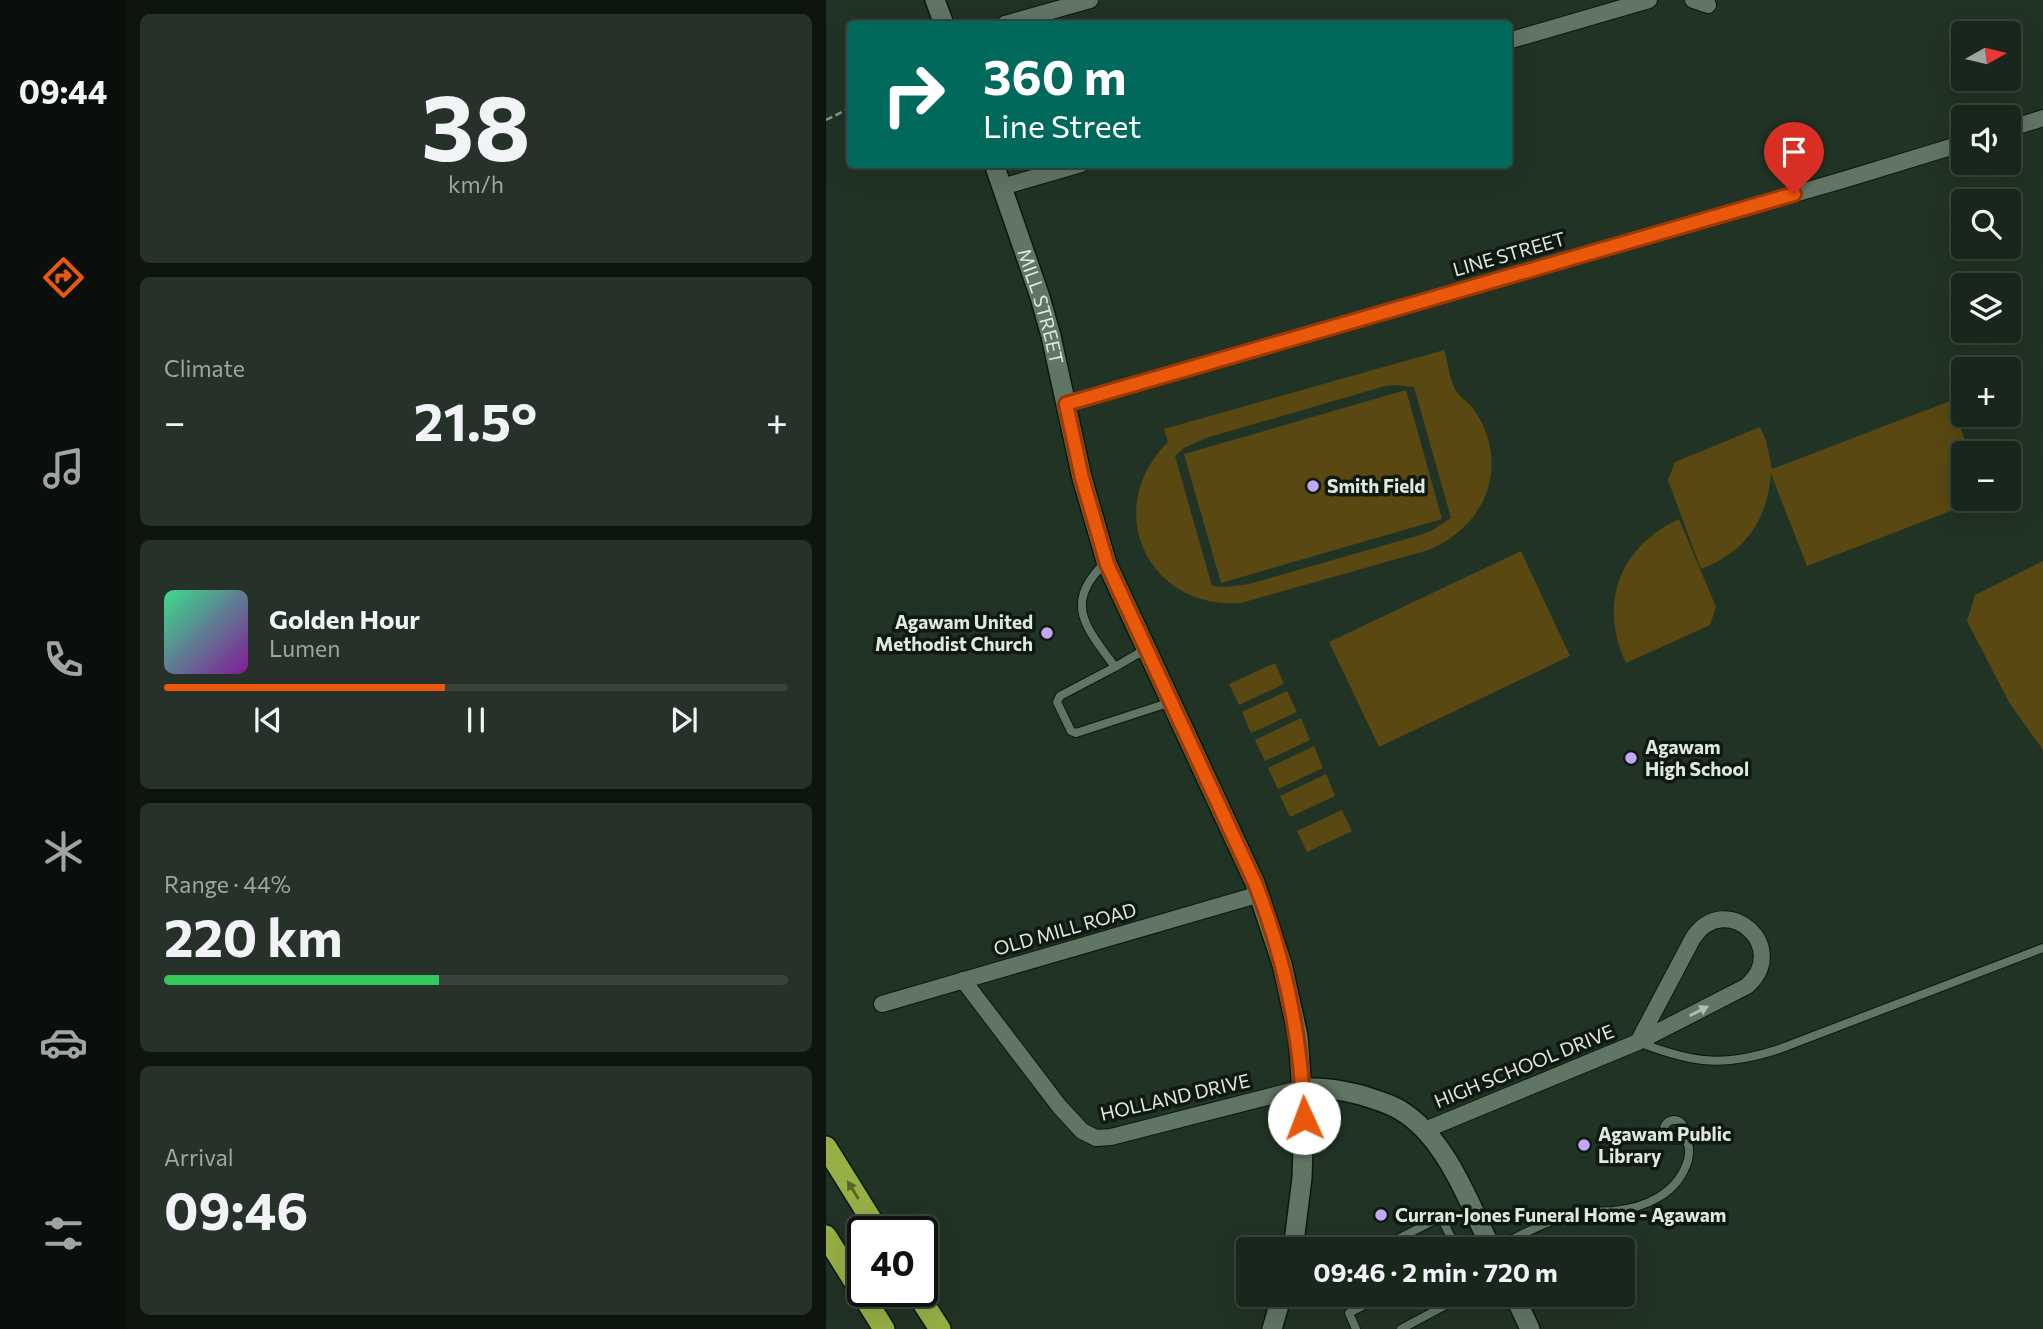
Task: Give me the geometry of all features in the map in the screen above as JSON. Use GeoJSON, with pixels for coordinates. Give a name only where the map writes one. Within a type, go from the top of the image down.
{"type":"FeatureCollection","features":[{"type":"Feature","properties":{"kind":"highway"},"geometry":{"type":"LineString","coordinates":[[826,1147],[869,1216]]}},
{"type":"Feature","properties":{"kind":"highway"},"geometry":{"type":"LineString","coordinates":[[826,1236],[884,1329]]}},
{"type":"Feature","properties":{"kind":"highway"},"geometry":{"type":"LineString","coordinates":[[926,1307],[940,1329]]}},
{"type":"Feature","properties":{"kind":"street"},"geometry":{"type":"LineString","coordinates":[[935,0],[943,21]]}},
{"type":"Feature","properties":{"kind":"street"},"geometry":{"type":"LineString","coordinates":[[1016,21],[1090,0]]}},
{"type":"Feature","properties":{"kind":"street"},"geometry":{"type":"LineString","coordinates":[[1512,40],[1649,0]]}},
{"type":"Feature","properties":{"kind":"street"},"geometry":{"type":"LineString","coordinates":[[2021,125],[2043,118]]}},
{"type":"Feature","properties":{"kind":"street","name":"LINE STREET"},"geometry":{"type":"LineString","coordinates":[[1066,404],[1951,147]]}},
{"type":"Feature","properties":{"kind":"street","name":"MILL STREET"},"geometry":{"type":"LineString","coordinates":[[995,168],[1040,297],[1082,478],[1107,561],[1259,894],[1282,964],[1298,1036],[1303,1087],[1302,1178],[1295,1237]]}},
{"type":"Feature","properties":{"kind":"street"},"geometry":{"type":"LineString","coordinates":[[1002,187],[1067,168]]}},
{"type":"Feature","properties":{"kind":"street","name":"OLD MILL ROAD"},"geometry":{"type":"LineString","coordinates":[[882,1004],[1259,894]]}},
{"type":"Feature","properties":{"kind":"street","name":"HIGH SCHOOL DRIVE"},"geometry":{"type":"LineString","coordinates":[[1425,1130],[1638,1042],[1742,989],[1759,970],[1762,955],[1760,945],[1745,925],[1730,919],[1714,921],[1700,929],[1638,1042]]}},
{"type":"Feature","properties":{"kind":"street","name":"HOLLAND DRIVE"},"geometry":{"type":"LineString","coordinates":[[963,980],[1059,1106],[1082,1131],[1096,1138],[1111,1137],[1303,1087]]}},
{"type":"Feature","properties":{"kind":"street"},"geometry":{"type":"LineString","coordinates":[[1303,1087],[1342,1090],[1384,1102],[1407,1114],[1425,1130],[1437,1146],[1452,1172],[1481,1237]]}},
{"type":"Feature","properties":{"kind":"street"},"geometry":{"type":"LineString","coordinates":[[1272,1329],[1278,1307]]}},
{"type":"Feature","properties":{"kind":"street"},"geometry":{"type":"LineString","coordinates":[[1520,1307],[1530,1329]]}},
{"type":"Feature","properties":{"kind":"lane"},"geometry":{"type":"LineString","coordinates":[[1107,561],[1087,583],[1082,609],[1084,621],[1115,667]]}},
{"type":"Feature","properties":{"kind":"lane"},"geometry":{"type":"LineString","coordinates":[[1146,649],[1060,696],[1057,702],[1071,732],[1076,733],[1171,702]]}},
{"type":"Feature","properties":{"kind":"lane"},"geometry":{"type":"LineString","coordinates":[[1638,1042],[1680,1057],[1724,1062],[1744,1059],[1782,1048],[2043,947]]}},
{"type":"Feature","properties":{"kind":"lane"},"geometry":{"type":"LineString","coordinates":[[1511,1237],[1565,1216],[1621,1210],[1659,1198],[1677,1182],[1686,1165],[1689,1146],[1682,1137]]}},
{"type":"Feature","properties":{"kind":"lane"},"geometry":{"type":"LineString","coordinates":[[1402,1237],[1441,1217],[1451,1237]]}},
{"type":"Feature","properties":{"kind":"lane"},"geometry":{"type":"LineString","coordinates":[[1356,1329],[1349,1314],[1361,1307]]}},
{"type":"Feature","properties":{"kind":"lane"},"geometry":{"type":"LineString","coordinates":[[1401,1329],[1442,1307]]}},
{"type":"Feature","properties":{"kind":"path"},"geometry":{"type":"LineString","coordinates":[[826,120],[847,110]]}},
{"type":"Feature","properties":{"kind":"shaded area"},"geometry":{"type":"Polygon","coordinates":[[[1444,350],[1454,387],[1483,425],[1490,445],[1492,465],[1483,501],[1460,531],[1444,542],[1425,551],[1241,603],[1208,601],[1181,590],[1159,573],[1144,550],[1137,524],[1138,496],[1148,468],[1168,442],[1164,429],[1444,350]],[[1385,386],[1206,438],[1184,448],[1175,456],[1212,586],[1249,584],[1420,535],[1451,518],[1414,387],[1385,386]]]}},
{"type":"Feature","properties":{"kind":"shaded area","name":"Smith Field"},"geometry":{"type":"Polygon","coordinates":[[[1406,390],[1442,519],[1221,583],[1184,454],[1406,390]]]}},
{"type":"Feature","properties":{"kind":"shaded area"},"geometry":{"type":"Polygon","coordinates":[[[1950,401],[1951,427],[1960,427],[1965,441],[1951,441],[1951,511],[1807,566],[1771,474],[1765,506],[1751,533],[1730,554],[1701,569],[1668,480],[1675,462],[1760,427],[1766,440],[1772,469],[1950,401]]]}},
{"type":"Feature","properties":{"kind":"shaded area"},"geometry":{"type":"Polygon","coordinates":[[[1679,519],[1716,607],[1710,625],[1626,663],[1614,620],[1620,579],[1628,561],[1641,545],[1679,519]]]}},
{"type":"Feature","properties":{"kind":"shaded area"},"geometry":{"type":"Polygon","coordinates":[[[1521,551],[1570,656],[1379,747],[1329,642],[1521,551]]]}},
{"type":"Feature","properties":{"kind":"shaded area"},"geometry":{"type":"Polygon","coordinates":[[[2043,561],[2043,750],[2010,704],[1967,621],[1975,595],[2043,561]]]}},
{"type":"Feature","properties":{"kind":"shaded area"},"geometry":{"type":"Polygon","coordinates":[[[1275,663],[1284,684],[1239,705],[1229,684],[1275,663]]]}},
{"type":"Feature","properties":{"kind":"shaded area"},"geometry":{"type":"Polygon","coordinates":[[[1287,691],[1297,712],[1251,733],[1242,712],[1287,691]]]}},
{"type":"Feature","properties":{"kind":"shaded area"},"geometry":{"type":"Polygon","coordinates":[[[1301,718],[1310,740],[1265,761],[1255,740],[1301,718]]]}},
{"type":"Feature","properties":{"kind":"shaded area"},"geometry":{"type":"Polygon","coordinates":[[[1314,746],[1323,768],[1278,789],[1268,768],[1314,746]]]}},
{"type":"Feature","properties":{"kind":"shaded area"},"geometry":{"type":"Polygon","coordinates":[[[1326,774],[1335,796],[1290,817],[1280,796],[1326,774]]]}},
{"type":"Feature","properties":{"kind":"shaded area"},"geometry":{"type":"Polygon","coordinates":[[[1342,810],[1352,831],[1307,852],[1297,831],[1342,810]]]}},
{"type":"Feature","properties":{"kind":"place","name":"Smith Field"},"geometry":{"type":"Point","coordinates":[1313,486]}},
{"type":"Feature","properties":{"kind":"place","name":"Agawam United Methodist Church"},"geometry":{"type":"Point","coordinates":[1047,633]}},
{"type":"Feature","properties":{"kind":"place","name":"Agawam High School"},"geometry":{"type":"Point","coordinates":[1631,758]}},
{"type":"Feature","properties":{"kind":"place","name":"Agawam Public Library"},"geometry":{"type":"Point","coordinates":[1584,1145]}},
{"type":"Feature","properties":{"kind":"place","name":"Curran-Jones Funeral Home - Agawam"},"geometry":{"type":"Point","coordinates":[1381,1215]}},
{"type":"Feature","properties":{"kind":"route"},"geometry":{"type":"LineString","coordinates":[[1304,1118],[1295,1018],[1282,964],[1263,905],[1107,564],[1082,478],[1066,404],[1794,194]]}}]}
